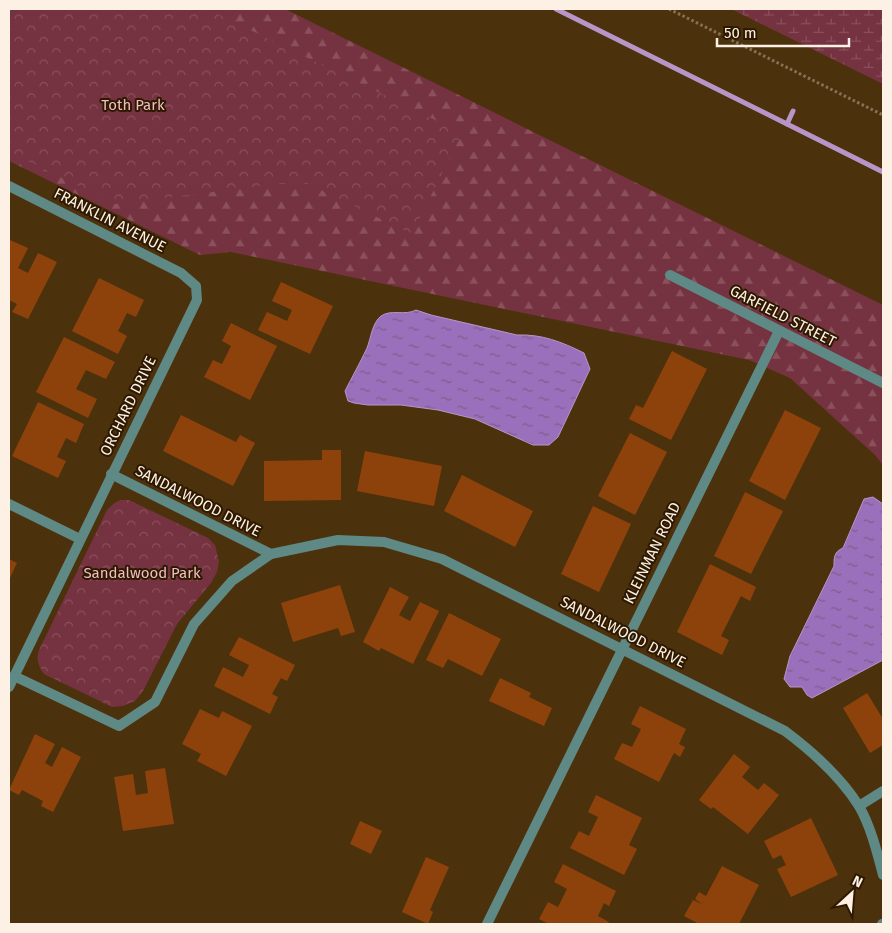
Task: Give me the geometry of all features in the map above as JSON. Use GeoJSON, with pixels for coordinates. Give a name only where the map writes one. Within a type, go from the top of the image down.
{"type":"FeatureCollection","features":[{"type":"Feature","properties":{"kind":"street","name":"FRANKLIN AVENUE"},"geometry":{"type":"LineString","coordinates":[[9,186],[181,273],[196,286]]}},
{"type":"Feature","properties":{"kind":"street","name":"GARFIELD STREET"},"geometry":{"type":"LineString","coordinates":[[670,275],[883,384]]}},
{"type":"Feature","properties":{"kind":"street","name":"ORCHARD DRIVE"},"geometry":{"type":"LineString","coordinates":[[80,539],[197,300],[196,286]]}},
{"type":"Feature","properties":{"kind":"street","name":"KLEINMAN ROAD"},"geometry":{"type":"LineString","coordinates":[[487,924],[779,331]]}},
{"type":"Feature","properties":{"kind":"street","name":"SANDALWOOD DRIVE"},"geometry":{"type":"LineString","coordinates":[[111,474],[271,554]]}},
{"type":"Feature","properties":{"kind":"street"},"geometry":{"type":"LineString","coordinates":[[9,504],[80,539],[9,687]]}},
{"type":"Feature","properties":{"kind":"street","name":"SANDALWOOD DRIVE"},"geometry":{"type":"LineString","coordinates":[[14,676],[119,726],[155,702],[194,624],[232,581],[271,554],[338,540],[384,542],[442,559],[786,731],[810,749],[836,776],[859,806],[875,845],[883,875]]}},
{"type":"Feature","properties":{"kind":"street"},"geometry":{"type":"LineString","coordinates":[[859,806],[883,791]]}},
{"type":"Feature","properties":{"kind":"path"},"geometry":{"type":"LineString","coordinates":[[669,9],[883,114]]}},
{"type":"Feature","properties":{"kind":"green space"},"geometry":{"type":"Polygon","coordinates":[[[9,9],[285,9],[883,305],[883,465],[875,455],[790,378],[749,360],[231,252],[200,255],[9,161],[9,9]]]}},
{"type":"Feature","properties":{"kind":"green space","name":"Toth Park"},"geometry":{"type":"Polygon","coordinates":[[[9,9],[207,9],[462,133],[412,234],[302,181],[115,204],[9,152],[9,9]]]}},
{"type":"Feature","properties":{"kind":"green space"},"geometry":{"type":"Polygon","coordinates":[[[731,9],[883,9],[883,84],[731,9]]]}},
{"type":"Feature","properties":{"kind":"green space","name":"Sandalwood Park"},"geometry":{"type":"Polygon","coordinates":[[[120,500],[129,500],[208,538],[215,545],[219,562],[217,572],[211,583],[177,624],[143,691],[135,701],[123,706],[112,707],[44,674],[39,665],[38,657],[39,650],[107,510],[120,500]]]}},
{"type":"Feature","properties":{"kind":"water"},"geometry":{"type":"Polygon","coordinates":[[[416,310],[517,335],[543,337],[560,342],[584,353],[590,369],[558,437],[549,445],[533,445],[475,419],[438,410],[401,405],[368,405],[348,401],[345,391],[367,348],[378,319],[389,313],[412,312],[416,310]]]}},
{"type":"Feature","properties":{"kind":"water"},"geometry":{"type":"Polygon","coordinates":[[[873,497],[883,504],[883,660],[812,698],[807,695],[802,687],[790,687],[784,679],[790,656],[834,566],[835,555],[843,548],[864,499],[873,497]]]}},
{"type":"Feature","properties":{"kind":"building"},"geometry":{"type":"Polygon","coordinates":[[[10,240],[28,248],[18,268],[28,273],[38,253],[57,262],[28,319],[12,312],[17,304],[9,300],[10,240]]]}},
{"type":"Feature","properties":{"kind":"building"},"geometry":{"type":"Polygon","coordinates":[[[99,278],[144,300],[136,317],[127,313],[118,331],[127,336],[118,354],[72,331],[99,278]]]}},
{"type":"Feature","properties":{"kind":"building"},"geometry":{"type":"Polygon","coordinates":[[[281,282],[333,306],[310,354],[258,330],[267,312],[287,321],[292,310],[272,301],[281,282]]]}},
{"type":"Feature","properties":{"kind":"building"},"geometry":{"type":"Polygon","coordinates":[[[231,323],[277,346],[250,400],[204,377],[213,360],[222,364],[231,346],[222,341],[231,323]]]}},
{"type":"Feature","properties":{"kind":"building"},"geometry":{"type":"Polygon","coordinates":[[[64,337],[115,362],[106,379],[86,370],[76,389],[97,399],[88,418],[36,392],[64,337]]]}},
{"type":"Feature","properties":{"kind":"building"},"geometry":{"type":"Polygon","coordinates":[[[672,351],[707,369],[671,440],[629,419],[636,405],[643,408],[672,351]]]}},
{"type":"Feature","properties":{"kind":"building"},"geometry":{"type":"Polygon","coordinates":[[[38,402],[84,424],[76,443],[66,438],[57,457],[66,461],[58,478],[12,456],[38,402]]]}},
{"type":"Feature","properties":{"kind":"building"},"geometry":{"type":"Polygon","coordinates":[[[785,410],[821,428],[785,500],[749,481],[785,410]]]}},
{"type":"Feature","properties":{"kind":"building"},"geometry":{"type":"Polygon","coordinates":[[[181,415],[236,442],[240,435],[255,443],[233,486],[163,451],[181,415]]]}},
{"type":"Feature","properties":{"kind":"building"},"geometry":{"type":"Polygon","coordinates":[[[630,433],[667,452],[635,515],[598,496],[630,433]]]}},
{"type":"Feature","properties":{"kind":"building"},"geometry":{"type":"Polygon","coordinates":[[[322,450],[341,450],[341,500],[264,501],[264,461],[322,460],[322,450]]]}},
{"type":"Feature","properties":{"kind":"building"},"geometry":{"type":"Polygon","coordinates":[[[365,451],[442,466],[434,506],[357,491],[365,451]]]}},
{"type":"Feature","properties":{"kind":"building"},"geometry":{"type":"Polygon","coordinates":[[[462,475],[533,511],[515,547],[444,511],[462,475]]]}},
{"type":"Feature","properties":{"kind":"building"},"geometry":{"type":"Polygon","coordinates":[[[745,492],[783,511],[751,574],[714,556],[745,492]]]}},
{"type":"Feature","properties":{"kind":"building"},"geometry":{"type":"Polygon","coordinates":[[[593,506],[631,524],[599,592],[561,574],[593,506]]]}},
{"type":"Feature","properties":{"kind":"building"},"geometry":{"type":"Polygon","coordinates":[[[9,559],[17,563],[9,580],[9,559]]]}},
{"type":"Feature","properties":{"kind":"building"},"geometry":{"type":"Polygon","coordinates":[[[710,564],[756,587],[750,601],[741,596],[721,636],[729,640],[722,655],[677,632],[710,564]]]}},
{"type":"Feature","properties":{"kind":"building"},"geometry":{"type":"Polygon","coordinates":[[[340,585],[355,632],[341,636],[338,628],[293,642],[281,603],[340,585]]]}},
{"type":"Feature","properties":{"kind":"building"},"geometry":{"type":"Polygon","coordinates":[[[390,587],[409,597],[399,615],[410,621],[420,602],[439,611],[413,664],[381,648],[379,651],[363,642],[390,587]]]}},
{"type":"Feature","properties":{"kind":"building"},"geometry":{"type":"Polygon","coordinates":[[[449,613],[501,639],[482,676],[448,659],[443,668],[426,660],[449,613]]]}},
{"type":"Feature","properties":{"kind":"building"},"geometry":{"type":"Polygon","coordinates":[[[239,637],[295,665],[287,681],[281,678],[272,694],[278,697],[270,714],[214,686],[223,667],[243,677],[249,665],[229,655],[239,637]]]}},
{"type":"Feature","properties":{"kind":"building"},"geometry":{"type":"Polygon","coordinates":[[[500,678],[531,693],[529,697],[552,708],[544,726],[489,701],[500,678]]]}},
{"type":"Feature","properties":{"kind":"building"},"geometry":{"type":"Polygon","coordinates":[[[867,693],[883,719],[883,745],[870,753],[843,708],[867,693]]]}},
{"type":"Feature","properties":{"kind":"building"},"geometry":{"type":"Polygon","coordinates":[[[640,706],[686,729],[679,744],[685,747],[680,757],[674,753],[659,782],[614,759],[622,743],[632,747],[641,729],[631,724],[640,706]]]}},
{"type":"Feature","properties":{"kind":"building"},"geometry":{"type":"Polygon","coordinates":[[[200,709],[219,718],[222,711],[252,726],[226,776],[197,761],[201,754],[182,744],[200,709]]]}},
{"type":"Feature","properties":{"kind":"building"},"geometry":{"type":"Polygon","coordinates":[[[35,734],[55,744],[45,763],[52,767],[62,747],[81,757],[53,812],[41,806],[43,801],[22,790],[19,795],[9,790],[35,734]]]}},
{"type":"Feature","properties":{"kind":"building"},"geometry":{"type":"Polygon","coordinates":[[[734,754],[750,767],[742,777],[758,790],[764,783],[779,795],[748,834],[713,807],[711,809],[699,800],[734,754]]]}},
{"type":"Feature","properties":{"kind":"building"},"geometry":{"type":"Polygon","coordinates":[[[165,768],[174,824],[123,831],[114,777],[133,774],[136,795],[148,793],[145,771],[165,768]]]}},
{"type":"Feature","properties":{"kind":"building"},"geometry":{"type":"Polygon","coordinates":[[[596,795],[642,818],[629,845],[637,849],[624,875],[570,848],[579,831],[589,836],[598,817],[588,812],[596,795]]]}},
{"type":"Feature","properties":{"kind":"building"},"geometry":{"type":"Polygon","coordinates":[[[811,818],[838,875],[791,897],[777,869],[786,865],[781,855],[773,859],[764,841],[811,818]]]}},
{"type":"Feature","properties":{"kind":"building"},"geometry":{"type":"Polygon","coordinates":[[[360,821],[382,831],[371,854],[350,844],[360,821]]]}},
{"type":"Feature","properties":{"kind":"building"},"geometry":{"type":"Polygon","coordinates":[[[426,857],[449,867],[430,910],[433,912],[428,924],[402,912],[426,857]]]}},
{"type":"Feature","properties":{"kind":"building"},"geometry":{"type":"Polygon","coordinates":[[[563,864],[616,891],[609,906],[604,903],[598,916],[609,922],[607,924],[549,924],[539,919],[548,902],[558,907],[567,889],[554,882],[563,864]]]}},
{"type":"Feature","properties":{"kind":"building"},"geometry":{"type":"Polygon","coordinates":[[[722,866],[759,885],[739,924],[699,924],[684,916],[693,900],[702,904],[695,899],[699,892],[706,896],[722,866]]]}},
{"type":"Feature","properties":{"kind":"waterway"},"geometry":{"type":"LineString","coordinates":[[556,9],[787,124]]}},
{"type":"Feature","properties":{"kind":"waterway"},"geometry":{"type":"LineString","coordinates":[[793,111],[787,124],[883,172]]}}]}
